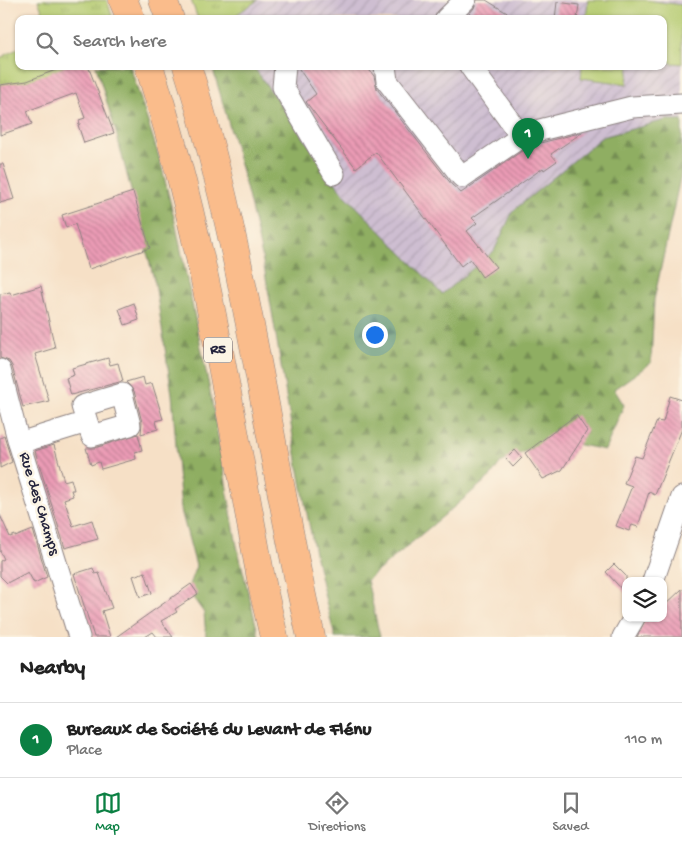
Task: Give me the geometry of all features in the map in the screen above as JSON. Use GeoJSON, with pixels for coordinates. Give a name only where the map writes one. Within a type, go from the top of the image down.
{"type":"FeatureCollection","features":[{"type":"Feature","properties":{"kind":"highway"},"geometry":{"type":"LineString","coordinates":[[123,0],[129,15]]}},
{"type":"Feature","properties":{"kind":"highway"},"geometry":{"type":"LineString","coordinates":[[163,0],[169,15]]}},
{"type":"Feature","properties":{"kind":"highway","name":"R5"},"geometry":{"type":"LineString","coordinates":[[150,70],[190,206],[262,589],[274,637]]}},
{"type":"Feature","properties":{"kind":"highway","name":"R5"},"geometry":{"type":"LineString","coordinates":[[188,70],[205,122],[224,198],[257,351],[283,505],[311,637]]}},
{"type":"Feature","properties":{"kind":"street"},"geometry":{"type":"LineString","coordinates":[[450,15],[465,0]]}},
{"type":"Feature","properties":{"kind":"street"},"geometry":{"type":"LineString","coordinates":[[285,70],[283,87],[334,174]]}},
{"type":"Feature","properties":{"kind":"street"},"geometry":{"type":"LineString","coordinates":[[386,70],[387,81],[462,177],[515,141],[520,135],[632,106],[682,104]]}},
{"type":"Feature","properties":{"kind":"street"},"geometry":{"type":"LineString","coordinates":[[473,70],[520,135]]}},
{"type":"Feature","properties":{"kind":"street","name":"Rue des Champs"},"geometry":{"type":"LineString","coordinates":[[0,370],[79,637]]}},
{"type":"Feature","properties":{"kind":"street"},"geometry":{"type":"LineString","coordinates":[[20,442],[87,422]]}},
{"type":"Feature","properties":{"kind":"street"},"geometry":{"type":"LineString","coordinates":[[654,577],[682,497]]}},
{"type":"Feature","properties":{"kind":"street"},"geometry":{"type":"LineString","coordinates":[[624,637],[632,622]]}},
{"type":"Feature","properties":{"kind":"shaded area"},"geometry":{"type":"Polygon","coordinates":[[[258,0],[682,0],[682,120],[666,120],[513,211],[494,251],[442,294],[342,192],[256,70],[667,70],[667,15],[236,15],[258,0]]]}},
{"type":"Feature","properties":{"kind":"green space"},"geometry":{"type":"Polygon","coordinates":[[[38,0],[107,0],[112,15],[44,15],[38,0]]]}},
{"type":"Feature","properties":{"kind":"green space"},"geometry":{"type":"Polygon","coordinates":[[[191,0],[258,0],[236,15],[197,15],[191,0]]]}},
{"type":"Feature","properties":{"kind":"green space"},"geometry":{"type":"Polygon","coordinates":[[[588,0],[647,0],[682,5],[682,64],[667,62],[667,15],[586,15],[588,0]]]}},
{"type":"Feature","properties":{"kind":"green space"},"geometry":{"type":"Polygon","coordinates":[[[15,50],[15,70],[60,70],[0,90],[0,58],[15,50]]]}},
{"type":"Feature","properties":{"kind":"green space"},"geometry":{"type":"Polygon","coordinates":[[[97,70],[131,70],[160,160],[176,226],[210,391],[237,546],[259,637],[206,637],[204,613],[194,599],[189,585],[196,566],[181,510],[172,394],[155,283],[117,136],[97,70]]]}},
{"type":"Feature","properties":{"kind":"green space"},"geometry":{"type":"Polygon","coordinates":[[[213,70],[256,70],[342,192],[442,294],[494,251],[513,211],[602,137],[666,120],[682,120],[682,169],[654,300],[651,363],[614,389],[624,405],[605,450],[551,439],[500,463],[491,476],[367,580],[380,637],[335,637],[296,455],[260,246],[213,70]]]}},
{"type":"Feature","properties":{"kind":"green space"},"geometry":{"type":"Polygon","coordinates":[[[582,70],[629,70],[627,84],[581,78],[582,70]]]}},
{"type":"Feature","properties":{"kind":"building"},"geometry":{"type":"Polygon","coordinates":[[[477,0],[486,0],[510,15],[468,15],[477,0]]]}},
{"type":"Feature","properties":{"kind":"building"},"geometry":{"type":"Polygon","coordinates":[[[557,2],[579,5],[578,15],[555,15],[557,2]]]}},
{"type":"Feature","properties":{"kind":"building"},"geometry":{"type":"Polygon","coordinates":[[[56,70],[90,70],[114,133],[84,143],[78,125],[80,124],[79,120],[85,118],[76,93],[27,111],[32,124],[0,135],[0,85],[27,81],[56,70]]]}},
{"type":"Feature","properties":{"kind":"building"},"geometry":{"type":"Polygon","coordinates":[[[300,70],[369,70],[374,76],[377,89],[452,185],[461,193],[529,146],[583,132],[551,154],[557,161],[544,170],[543,168],[472,218],[477,223],[467,231],[496,267],[482,277],[470,259],[461,266],[376,152],[356,168],[306,102],[316,94],[300,70]]]}},
{"type":"Feature","properties":{"kind":"building"},"geometry":{"type":"Polygon","coordinates":[[[0,164],[3,164],[14,199],[0,203],[0,164]]]}},
{"type":"Feature","properties":{"kind":"building"},"geometry":{"type":"Polygon","coordinates":[[[133,192],[150,248],[89,269],[75,224],[66,228],[62,215],[133,192]]]}},
{"type":"Feature","properties":{"kind":"building"},"geometry":{"type":"Polygon","coordinates":[[[41,286],[55,348],[35,354],[49,401],[23,407],[12,366],[9,361],[0,358],[0,294],[10,292],[11,295],[41,286]]]}},
{"type":"Feature","properties":{"kind":"building"},"geometry":{"type":"Polygon","coordinates":[[[134,303],[139,320],[125,325],[119,309],[134,303]]]}},
{"type":"Feature","properties":{"kind":"building"},"geometry":{"type":"Polygon","coordinates":[[[108,358],[110,365],[118,363],[123,381],[71,395],[66,378],[74,375],[72,368],[108,358]]]}},
{"type":"Feature","properties":{"kind":"building"},"geometry":{"type":"Polygon","coordinates":[[[143,377],[145,385],[152,383],[163,419],[156,421],[158,429],[141,434],[142,422],[134,391],[126,382],[143,377]]]}},
{"type":"Feature","properties":{"kind":"building"},"geometry":{"type":"Polygon","coordinates":[[[670,396],[682,400],[682,429],[655,495],[649,492],[638,527],[632,525],[629,531],[616,526],[632,486],[624,483],[635,456],[642,458],[657,421],[663,422],[670,396]]]}},
{"type":"Feature","properties":{"kind":"building"},"geometry":{"type":"Polygon","coordinates":[[[576,415],[587,431],[562,470],[543,479],[525,453],[576,415]]]}},
{"type":"Feature","properties":{"kind":"building"},"geometry":{"type":"Polygon","coordinates":[[[138,434],[142,450],[135,452],[136,459],[101,469],[99,462],[91,465],[86,448],[95,448],[138,434]]]}},
{"type":"Feature","properties":{"kind":"building"},"geometry":{"type":"Polygon","coordinates":[[[4,436],[12,462],[0,468],[0,438],[4,436]]]}},
{"type":"Feature","properties":{"kind":"building"},"geometry":{"type":"Polygon","coordinates":[[[54,445],[64,481],[71,479],[74,490],[71,490],[73,496],[64,499],[73,526],[92,520],[98,539],[65,548],[35,451],[54,445]]]}},
{"type":"Feature","properties":{"kind":"building"},"geometry":{"type":"Polygon","coordinates":[[[515,450],[522,458],[513,467],[506,459],[515,450]]]}},
{"type":"Feature","properties":{"kind":"building"},"geometry":{"type":"Polygon","coordinates":[[[0,515],[10,537],[33,530],[47,577],[34,583],[28,572],[7,583],[0,576],[0,561],[4,559],[0,551],[0,515]]]}},
{"type":"Feature","properties":{"kind":"building"},"geometry":{"type":"Polygon","coordinates":[[[614,564],[626,576],[622,577],[622,590],[606,572],[614,564]]]}},
{"type":"Feature","properties":{"kind":"building"},"geometry":{"type":"Polygon","coordinates":[[[93,568],[95,574],[99,573],[112,608],[102,611],[110,637],[94,637],[74,574],[93,568]]]}},
{"type":"Feature","properties":{"kind":"building"},"geometry":{"type":"Polygon","coordinates":[[[145,572],[152,593],[140,597],[133,576],[145,572]]]}},
{"type":"Feature","properties":{"kind":"building"},"geometry":{"type":"Polygon","coordinates":[[[191,584],[198,594],[175,609],[177,612],[161,621],[173,637],[157,637],[153,632],[145,637],[116,637],[191,584]]]}},
{"type":"Feature","properties":{"kind":"building"},"geometry":{"type":"Polygon","coordinates":[[[682,589],[682,637],[637,637],[644,622],[667,622],[667,603],[682,589]]]}},
{"type":"Feature","properties":{"kind":"place","name":"Bureaux de Société du Levant de Flénu"},"geometry":{"type":"Point","coordinates":[528,159]}}]}
